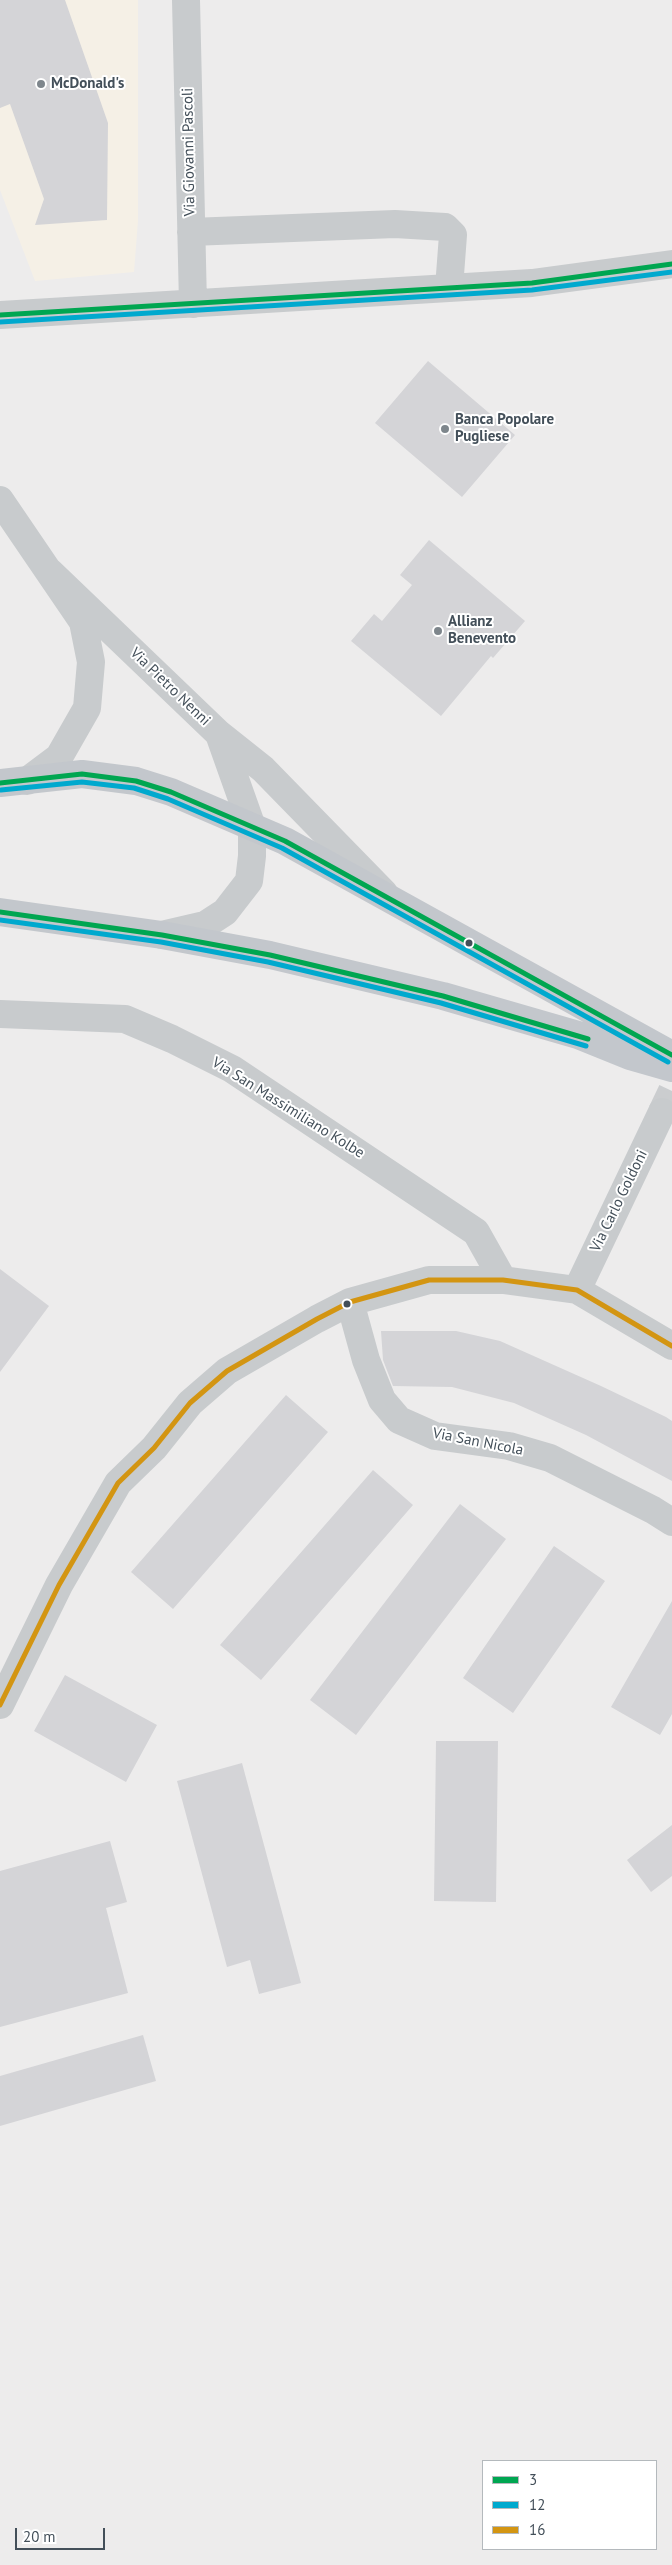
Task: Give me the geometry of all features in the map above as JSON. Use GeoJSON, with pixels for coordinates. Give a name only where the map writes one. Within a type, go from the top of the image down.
{"type":"FeatureCollection","features":[{"type":"Feature","properties":{"kind":"main road"},"geometry":{"type":"LineString","coordinates":[[0,783],[82,774],[136,781],[171,792],[285,841],[394,903],[672,1055]]}},
{"type":"Feature","properties":{"kind":"main road"},"geometry":{"type":"LineString","coordinates":[[0,912],[162,935],[270,956],[444,996],[578,1035],[630,1056],[672,1068]]}},
{"type":"Feature","properties":{"kind":"street","name":"Via Giovanni Pascoli"},"geometry":{"type":"LineString","coordinates":[[186,0],[193,304]]}},
{"type":"Feature","properties":{"kind":"street"},"geometry":{"type":"LineString","coordinates":[[191,232],[395,224],[445,227],[453,235],[449,288]]}},
{"type":"Feature","properties":{"kind":"street"},"geometry":{"type":"LineString","coordinates":[[0,315],[532,283],[672,264]]}},
{"type":"Feature","properties":{"kind":"street","name":"Via Pietro Nenni"},"geometry":{"type":"LineString","coordinates":[[0,500],[83,622],[91,662],[87,708],[58,757],[27,781]]}},
{"type":"Feature","properties":{"kind":"street","name":"Via Pietro Nenni"},"geometry":{"type":"LineString","coordinates":[[50,572],[219,734],[252,827],[252,856],[248,881],[226,912],[205,925],[162,935]]}},
{"type":"Feature","properties":{"kind":"street"},"geometry":{"type":"LineString","coordinates":[[219,734],[263,769],[394,903]]}},
{"type":"Feature","properties":{"kind":"street","name":"Via San Massimiliano Kolbe"},"geometry":{"type":"LineString","coordinates":[[0,1014],[125,1019],[172,1039],[232,1069],[476,1232],[503,1280]]}},
{"type":"Feature","properties":{"kind":"street","name":"Via Carlo Goldoni"},"geometry":{"type":"LineString","coordinates":[[576,1290],[662,1112]]}},
{"type":"Feature","properties":{"kind":"street"},"geometry":{"type":"LineString","coordinates":[[0,1706],[59,1584],[118,1483],[154,1448],[190,1403],[228,1372],[317,1319],[350,1302],[429,1280],[503,1280],[576,1290],[672,1346]]}},
{"type":"Feature","properties":{"kind":"street","name":"Via San Nicola"},"geometry":{"type":"LineString","coordinates":[[350,1302],[366,1360],[382,1400],[399,1420],[435,1436],[508,1446],[550,1458],[653,1510],[672,1522]]}},
{"type":"Feature","properties":{"kind":"shaded area"},"geometry":{"type":"Polygon","coordinates":[[[0,0],[138,0],[138,221],[134,272],[35,281],[0,190],[0,0]]]}},
{"type":"Feature","properties":{"kind":"building"},"geometry":{"type":"Polygon","coordinates":[[[0,0],[65,0],[108,123],[107,220],[35,225],[44,199],[10,104],[0,108],[0,0]]]}},
{"type":"Feature","properties":{"kind":"building","name":"Banca Popolare Pugliese"},"geometry":{"type":"Polygon","coordinates":[[[428,361],[515,435],[462,497],[375,423],[428,361]]]}},
{"type":"Feature","properties":{"kind":"building","name":"Allianz Benevento"},"geometry":{"type":"Polygon","coordinates":[[[429,540],[525,621],[493,658],[491,656],[441,716],[351,641],[374,614],[382,621],[412,585],[400,575],[429,540]]]}},
{"type":"Feature","properties":{"kind":"building"},"geometry":{"type":"Polygon","coordinates":[[[0,1269],[49,1306],[0,1372],[0,1269]]]}},
{"type":"Feature","properties":{"kind":"building"},"geometry":{"type":"Polygon","coordinates":[[[381,1331],[456,1331],[500,1341],[666,1417],[672,1421],[672,1481],[586,1435],[514,1403],[452,1387],[393,1386],[383,1360],[381,1331]]]}},
{"type":"Feature","properties":{"kind":"building"},"geometry":{"type":"Polygon","coordinates":[[[286,1395],[328,1432],[173,1609],[131,1572],[286,1395]]]}},
{"type":"Feature","properties":{"kind":"building"},"geometry":{"type":"Polygon","coordinates":[[[373,1470],[413,1505],[261,1680],[220,1645],[373,1470]]]}},
{"type":"Feature","properties":{"kind":"building"},"geometry":{"type":"Polygon","coordinates":[[[460,1504],[506,1539],[356,1735],[310,1700],[460,1504]]]}},
{"type":"Feature","properties":{"kind":"building"},"geometry":{"type":"Polygon","coordinates":[[[554,1546],[605,1581],[513,1713],[463,1678],[554,1546]]]}},
{"type":"Feature","properties":{"kind":"building"},"geometry":{"type":"Polygon","coordinates":[[[672,1601],[672,1714],[660,1735],[611,1707],[672,1601]]]}},
{"type":"Feature","properties":{"kind":"building"},"geometry":{"type":"Polygon","coordinates":[[[65,1675],[157,1725],[126,1782],[34,1731],[65,1675]]]}},
{"type":"Feature","properties":{"kind":"building"},"geometry":{"type":"Polygon","coordinates":[[[436,1741],[498,1741],[496,1902],[434,1901],[436,1741]]]}},
{"type":"Feature","properties":{"kind":"building"},"geometry":{"type":"Polygon","coordinates":[[[242,1763],[301,1983],[259,1994],[250,1960],[227,1967],[177,1781],[242,1763]]]}},
{"type":"Feature","properties":{"kind":"building"},"geometry":{"type":"Polygon","coordinates":[[[672,1825],[672,1876],[651,1892],[627,1860],[672,1825]]]}},
{"type":"Feature","properties":{"kind":"building"},"geometry":{"type":"Polygon","coordinates":[[[110,1841],[127,1902],[106,1908],[128,1993],[0,2027],[0,1871],[110,1841]]]}},
{"type":"Feature","properties":{"kind":"building"},"geometry":{"type":"Polygon","coordinates":[[[143,2035],[156,2081],[0,2126],[0,2076],[143,2035]]]}},
{"type":"Feature","properties":{"kind":"tunnel"},"geometry":{"type":"LineString","coordinates":[[662,1112],[672,1091]]}},
{"type":"Feature","properties":{"kind":"transit line","name":"3"},"geometry":{"type":"LineString","coordinates":[[0,315],[532,283],[672,264]]}},
{"type":"Feature","properties":{"kind":"transit line","name":"12"},"geometry":{"type":"LineString","coordinates":[[0,322],[532,290],[672,272]]}},
{"type":"Feature","properties":{"kind":"transit line","name":"3"},"geometry":{"type":"LineString","coordinates":[[0,783],[82,774],[136,781],[171,792],[285,841],[672,1055]]}},
{"type":"Feature","properties":{"kind":"transit line","name":"12"},"geometry":{"type":"LineString","coordinates":[[1,790],[82,782],[134,788],[168,799],[282,848],[668,1062]]}},
{"type":"Feature","properties":{"kind":"transit line","name":"3"},"geometry":{"type":"LineString","coordinates":[[0,912],[162,935],[270,955],[443,996],[588,1039]]}},
{"type":"Feature","properties":{"kind":"transit line","name":"12"},"geometry":{"type":"LineString","coordinates":[[0,920],[161,942],[268,962],[441,1003],[586,1046]]}},
{"type":"Feature","properties":{"kind":"transit line","name":"16"},"geometry":{"type":"LineString","coordinates":[[0,1705],[59,1585],[118,1483],[154,1448],[190,1403],[227,1371],[317,1319],[350,1302],[429,1280],[503,1280],[577,1290],[672,1346]]}},
{"type":"Feature","properties":{"kind":"place","name":"McDonald's"},"geometry":{"type":"Point","coordinates":[41,84]}},
{"type":"Feature","properties":{"kind":"place","name":"Banca Popolare Pugliese"},"geometry":{"type":"Point","coordinates":[445,429]}},
{"type":"Feature","properties":{"kind":"place","name":"Allianz Benevento"},"geometry":{"type":"Point","coordinates":[438,631]}}]}
